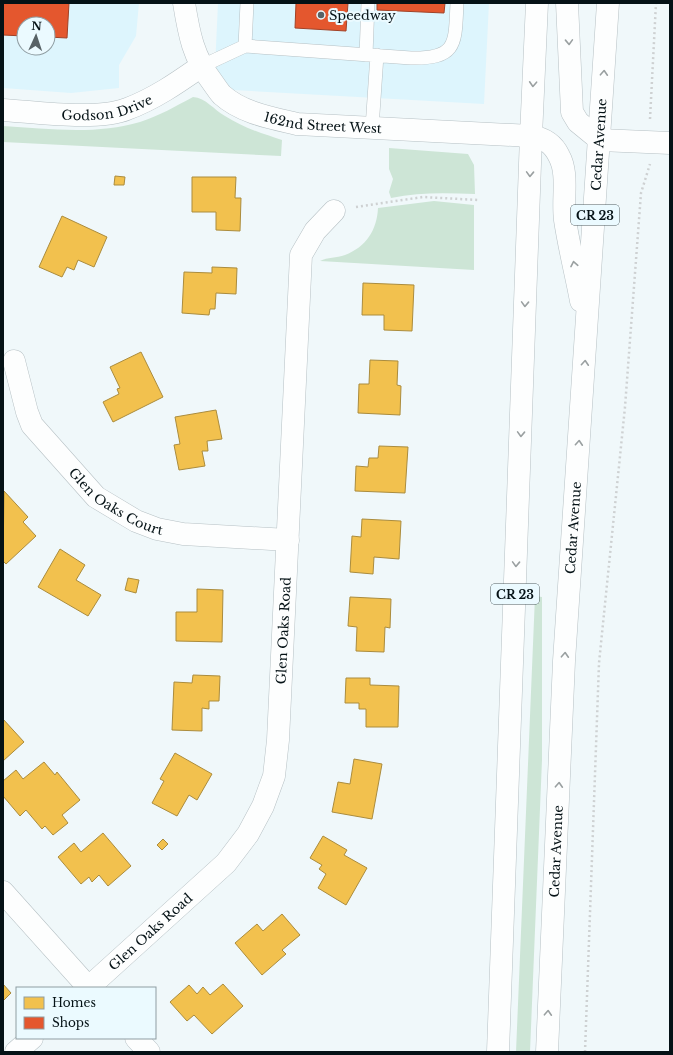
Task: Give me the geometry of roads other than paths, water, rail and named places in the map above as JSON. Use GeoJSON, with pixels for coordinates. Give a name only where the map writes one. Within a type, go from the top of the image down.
{"type":"FeatureCollection","features":[{"type":"Feature","properties":{"kind":"main road","name":"162nd Street West"},"geometry":{"type":"LineString","coordinates":[[184,3],[188,31],[200,67],[222,95],[243,107],[267,117],[297,124],[531,136],[544,138],[553,146],[560,156],[563,168],[565,219],[587,329]]}},
{"type":"Feature","properties":{"kind":"main road","name":"CR 23"},"geometry":{"type":"LineString","coordinates":[[498,1052],[537,3]]}},
{"type":"Feature","properties":{"kind":"main road"},"geometry":{"type":"LineString","coordinates":[[567,3],[572,112],[578,122],[600,140],[660,143]]}},
{"type":"Feature","properties":{"kind":"main road","name":"Cedar Avenue"},"geometry":{"type":"LineString","coordinates":[[547,1052],[564,661],[608,3]]}},
{"type":"Feature","properties":{"kind":"main road","name":"Godson Drive"},"geometry":{"type":"LineString","coordinates":[[3,110],[90,115],[126,110],[165,92],[200,67]]}},
{"type":"Feature","properties":{"kind":"main road","name":"Glen Oaks Road"},"geometry":{"type":"LineString","coordinates":[[90,987],[226,863],[248,834],[263,806],[274,776],[278,740],[301,255],[315,231],[334,211]]}},
{"type":"Feature","properties":{"kind":"main road","name":"Glen Oaks Court"},"geometry":{"type":"LineString","coordinates":[[14,361],[27,412],[32,425],[96,497],[136,521],[157,529],[183,534],[288,540]]}},
{"type":"Feature","properties":{"kind":"main road"},"geometry":{"type":"LineString","coordinates":[[3,892],[88,987]]}},
{"type":"Feature","properties":{"kind":"main road"},"geometry":{"type":"LineString","coordinates":[[16,1052],[31,1039]]}},
{"type":"Feature","properties":{"kind":"main road"},"geometry":{"type":"LineString","coordinates":[[137,1039],[148,1052]]}},
{"type":"Feature","properties":{"kind":"lane"},"geometry":{"type":"LineString","coordinates":[[245,46],[247,3]]}},
{"type":"Feature","properties":{"kind":"lane"},"geometry":{"type":"LineString","coordinates":[[368,3],[371,55],[372,128]]}},
{"type":"Feature","properties":{"kind":"lane"},"geometry":{"type":"LineString","coordinates":[[200,67],[245,46],[425,58],[437,56],[448,51],[454,43],[457,3]]}},
{"type":"Feature","properties":{"kind":"place","name":"Speedway"},"geometry":{"type":"Point","coordinates":[321,15]}}]}
